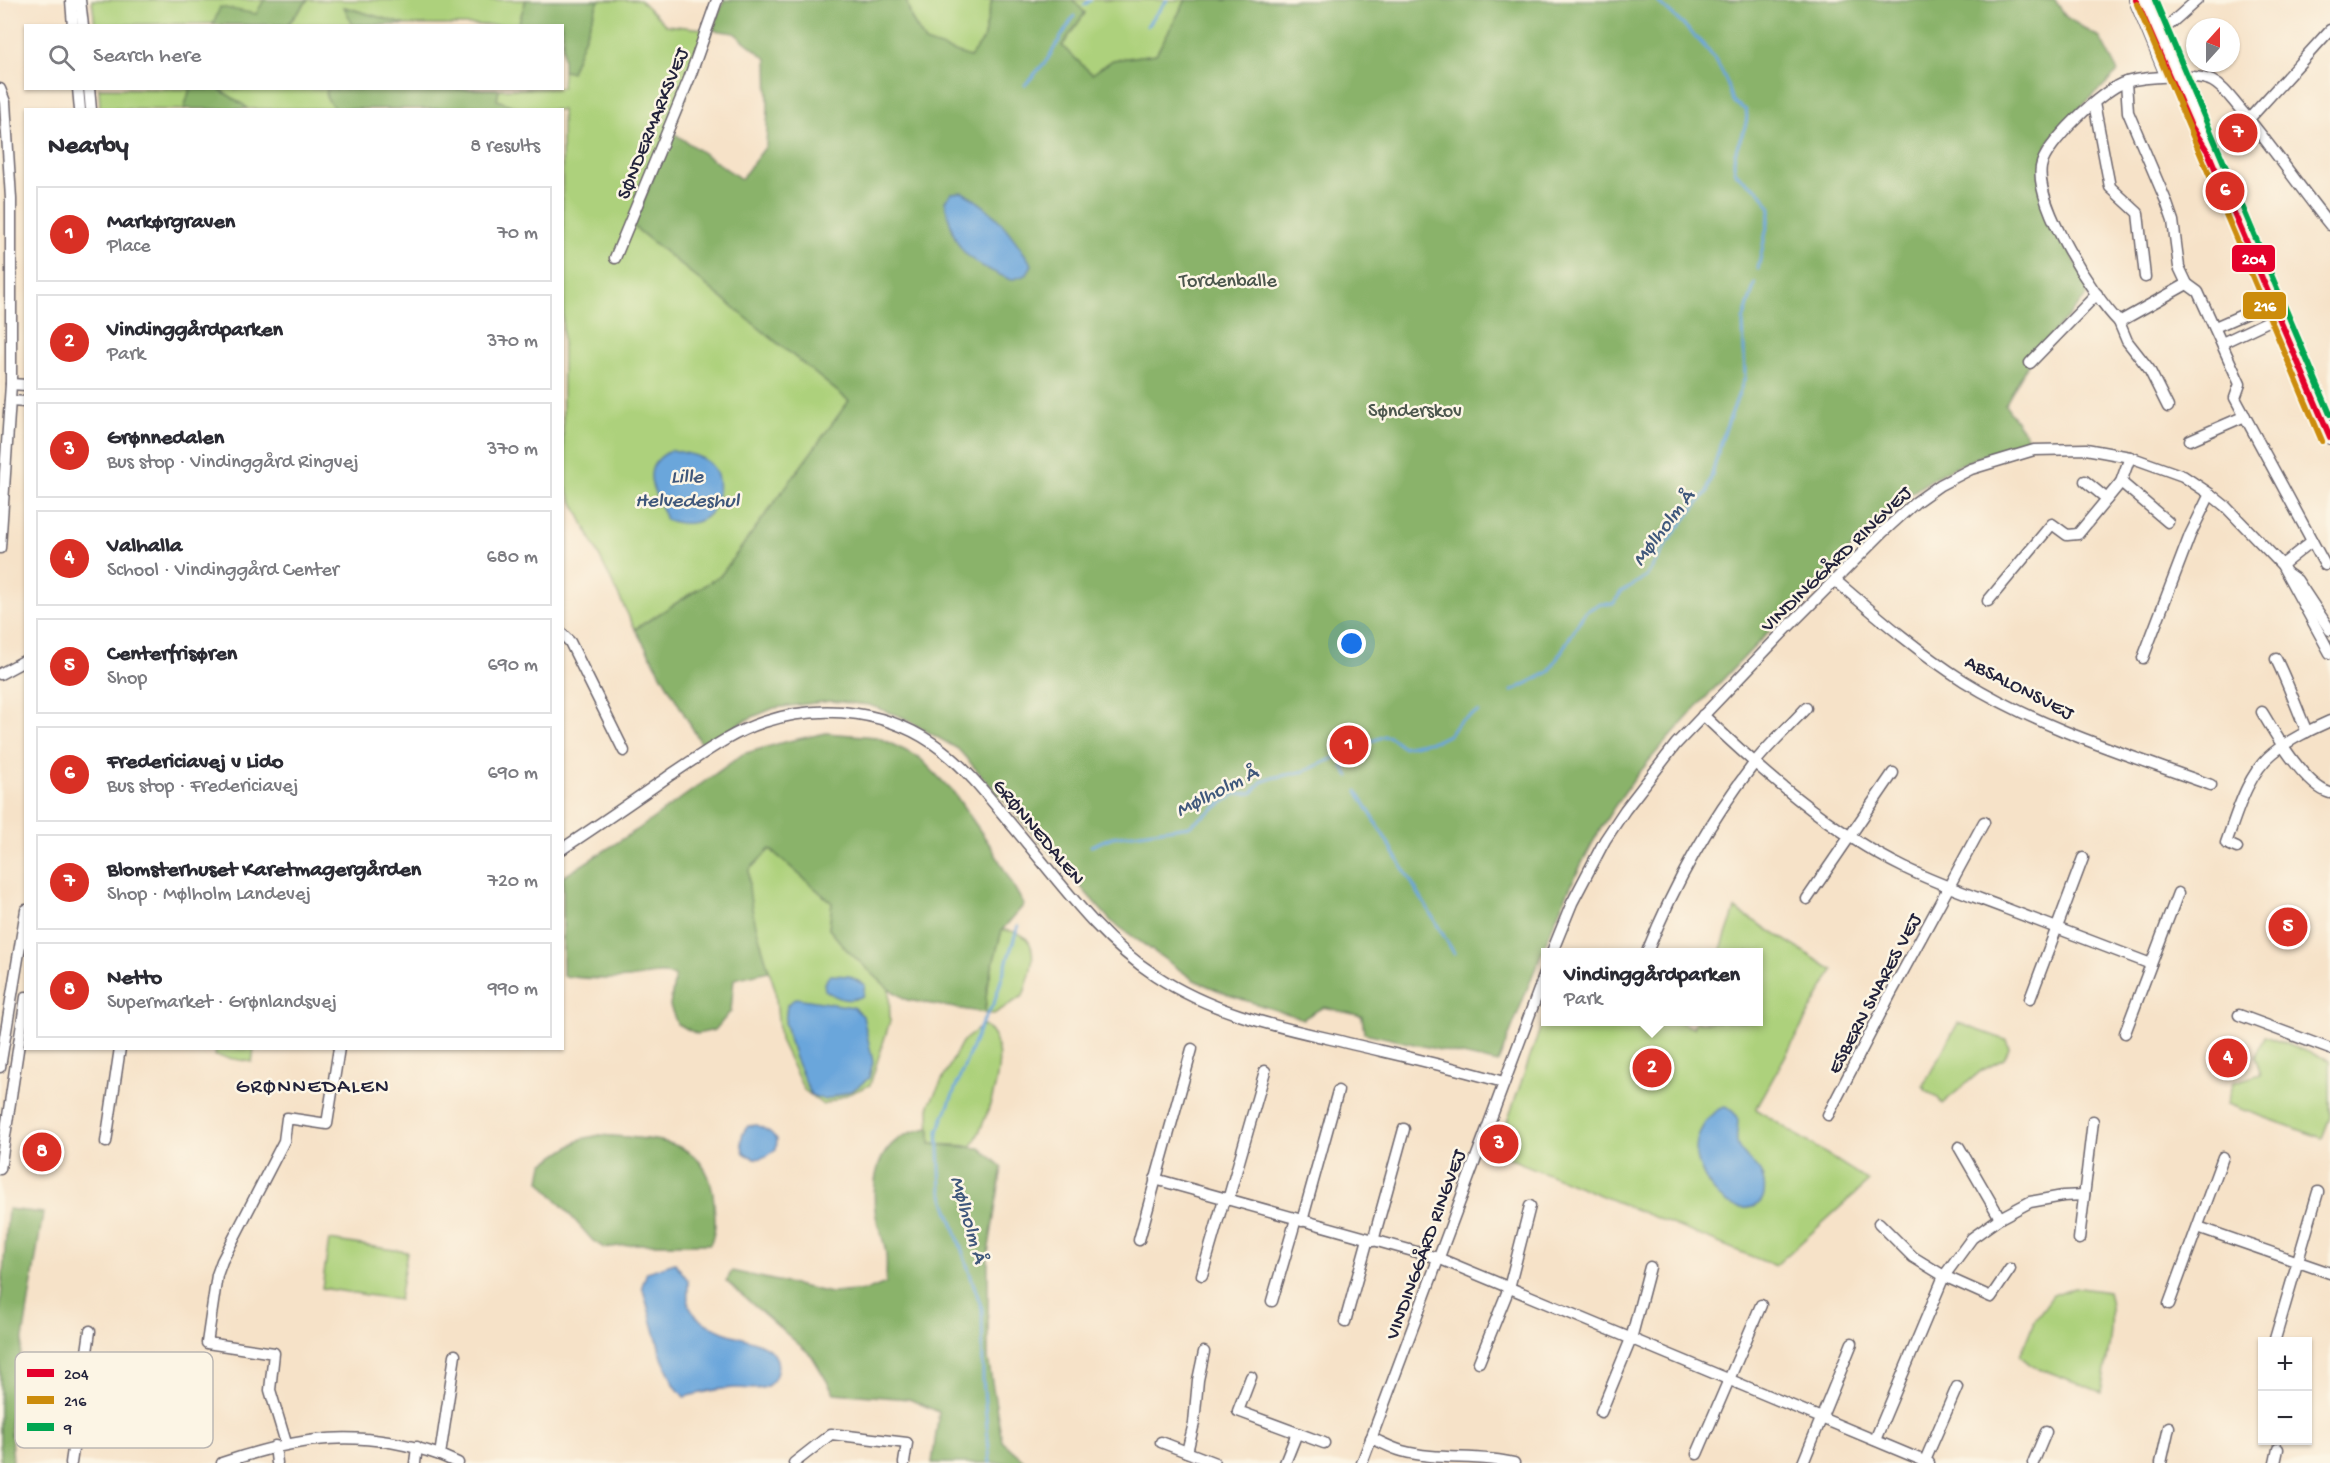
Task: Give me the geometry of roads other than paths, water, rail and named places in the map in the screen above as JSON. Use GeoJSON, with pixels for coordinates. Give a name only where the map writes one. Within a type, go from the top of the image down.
{"type":"FeatureCollection","features":[{"type":"Feature","properties":{"kind":"main road"},"geometry":{"type":"LineString","coordinates":[[2136,0],[2173,77]]}},
{"type":"Feature","properties":{"kind":"main road"},"geometry":{"type":"LineString","coordinates":[[2145,0],[2160,33],[2190,124],[2208,152],[2330,437]]}},
{"type":"Feature","properties":{"kind":"street"},"geometry":{"type":"LineString","coordinates":[[71,0],[74,24]]}},
{"type":"Feature","properties":{"kind":"street"},"geometry":{"type":"LineString","coordinates":[[80,0],[83,24]]}},
{"type":"Feature","properties":{"kind":"street","name":"SØNDERMARKSVEJ"},"geometry":{"type":"LineString","coordinates":[[615,258],[689,79],[717,0]]}},
{"type":"Feature","properties":{"kind":"street"},"geometry":{"type":"LineString","coordinates":[[2160,33],[2197,0]]}},
{"type":"Feature","properties":{"kind":"street"},"geometry":{"type":"LineString","coordinates":[[2249,119],[2330,30]]}},
{"type":"Feature","properties":{"kind":"street"},"geometry":{"type":"LineString","coordinates":[[2168,407],[2150,369],[2127,341],[2119,322],[2106,310],[2063,240],[2052,217],[2042,190],[2041,167],[2060,136],[2103,94],[2126,82],[2197,76],[2211,80],[2224,89],[2249,119],[2330,225]]}},
{"type":"Feature","properties":{"kind":"street"},"geometry":{"type":"LineString","coordinates":[[2126,82],[2128,112],[2173,221],[2179,267],[2187,284],[2198,292],[2240,384],[2235,398],[2325,566]]}},
{"type":"Feature","properties":{"kind":"street"},"geometry":{"type":"LineString","coordinates":[[0,89],[5,102],[6,330],[11,384],[4,455],[0,548]]}},
{"type":"Feature","properties":{"kind":"street"},"geometry":{"type":"LineString","coordinates":[[78,90],[80,108]]}},
{"type":"Feature","properties":{"kind":"street"},"geometry":{"type":"LineString","coordinates":[[89,90],[91,108]]}},
{"type":"Feature","properties":{"kind":"street"},"geometry":{"type":"LineString","coordinates":[[2094,103],[2110,187],[2138,213],[2145,277]]}},
{"type":"Feature","properties":{"kind":"street"},"geometry":{"type":"LineString","coordinates":[[2322,215],[2330,206]]}},
{"type":"Feature","properties":{"kind":"street"},"geometry":{"type":"LineString","coordinates":[[2119,322],[2187,284]]}},
{"type":"Feature","properties":{"kind":"street"},"geometry":{"type":"LineString","coordinates":[[2030,363],[2097,294]]}},
{"type":"Feature","properties":{"kind":"street"},"geometry":{"type":"LineString","coordinates":[[2215,327],[2272,302]]}},
{"type":"Feature","properties":{"kind":"street"},"geometry":{"type":"LineString","coordinates":[[2222,343],[2279,316]]}},
{"type":"Feature","properties":{"kind":"street"},"geometry":{"type":"LineString","coordinates":[[11,384],[24,385]]}},
{"type":"Feature","properties":{"kind":"street"},"geometry":{"type":"LineString","coordinates":[[10,401],[24,402]]}},
{"type":"Feature","properties":{"kind":"street"},"geometry":{"type":"LineString","coordinates":[[2190,440],[2245,416]]}},
{"type":"Feature","properties":{"kind":"street","name":"VINDINGGÅRD RINGVEJ"},"geometry":{"type":"LineString","coordinates":[[1554,948],[1584,878],[1605,840],[1657,767],[1703,715],[1835,580],[1916,502],[1940,485],[1971,469],[2034,450],[2086,449],[2130,457],[2183,476],[2210,494],[2241,521],[2297,580],[2330,630]]}},
{"type":"Feature","properties":{"kind":"street"},"geometry":{"type":"LineString","coordinates":[[1988,601],[2052,524],[2067,535],[2078,534],[2121,482],[2130,457]]}},
{"type":"Feature","properties":{"kind":"street"},"geometry":{"type":"LineString","coordinates":[[2085,481],[2106,499]]}},
{"type":"Feature","properties":{"kind":"street"},"geometry":{"type":"LineString","coordinates":[[2121,482],[2168,522]]}},
{"type":"Feature","properties":{"kind":"street"},"geometry":{"type":"LineString","coordinates":[[2143,658],[2190,535],[2210,494]]}},
{"type":"Feature","properties":{"kind":"street"},"geometry":{"type":"LineString","coordinates":[[2285,569],[2312,541]]}},
{"type":"Feature","properties":{"kind":"street","name":"VINDINGGÅRD RINGVEJ"},"geometry":{"type":"LineString","coordinates":[[2285,569],[2291,585],[2330,653]]}},
{"type":"Feature","properties":{"kind":"street","name":"ABSALONSVEJ"},"geometry":{"type":"LineString","coordinates":[[1835,580],[1904,640],[1984,692],[2030,717],[2211,785]]}},
{"type":"Feature","properties":{"kind":"street"},"geometry":{"type":"LineString","coordinates":[[564,636],[570,642],[624,751]]}},
{"type":"Feature","properties":{"kind":"street"},"geometry":{"type":"LineString","coordinates":[[2276,659],[2292,692],[2292,699],[2307,732]]}},
{"type":"Feature","properties":{"kind":"street"},"geometry":{"type":"LineString","coordinates":[[0,674],[24,661]]}},
{"type":"Feature","properties":{"kind":"street"},"geometry":{"type":"LineString","coordinates":[[1649,948],[1668,900],[1722,808],[1754,764],[1806,708]]}},
{"type":"Feature","properties":{"kind":"street","name":"GRØNNEDALEN"},"geometry":{"type":"LineString","coordinates":[[564,848],[706,751],[763,722],[814,711],[845,712],[868,716],[891,722],[916,733],[942,750],[971,777],[1090,917],[1125,954],[1155,976],[1201,1002],[1263,1023],[1503,1082]]}},
{"type":"Feature","properties":{"kind":"street"},"geometry":{"type":"LineString","coordinates":[[2262,712],[2307,779],[2316,787],[2330,793]]}},
{"type":"Feature","properties":{"kind":"street"},"geometry":{"type":"LineString","coordinates":[[1703,715],[1754,764],[1800,800],[1850,836],[1904,867],[1949,887],[2151,964]]}},
{"type":"Feature","properties":{"kind":"street"},"geometry":{"type":"LineString","coordinates":[[2237,848],[2226,843],[2240,806],[2259,769],[2271,754],[2284,745],[2330,721]]}},
{"type":"Feature","properties":{"kind":"street"},"geometry":{"type":"LineString","coordinates":[[1807,899],[1893,773]]}},
{"type":"Feature","properties":{"kind":"street","name":"ESBERN SNARES VEJ"},"geometry":{"type":"LineString","coordinates":[[1828,1115],[1984,822]]}},
{"type":"Feature","properties":{"kind":"street"},"geometry":{"type":"LineString","coordinates":[[2030,999],[2083,858]]}},
{"type":"Feature","properties":{"kind":"street"},"geometry":{"type":"LineString","coordinates":[[2125,1033],[2178,893]]}},
{"type":"Feature","properties":{"kind":"street"},"geometry":{"type":"LineString","coordinates":[[0,1067],[4,1009],[23,939]]}},
{"type":"Feature","properties":{"kind":"street","name":"VINDINGGÅRD RINGVEJ"},"geometry":{"type":"LineString","coordinates":[[1362,1463],[1541,982]]}},
{"type":"Feature","properties":{"kind":"street"},"geometry":{"type":"LineString","coordinates":[[0,1169],[24,1007]]}},
{"type":"Feature","properties":{"kind":"street"},"geometry":{"type":"LineString","coordinates":[[4,1009],[23,1012]]}},
{"type":"Feature","properties":{"kind":"street"},"geometry":{"type":"LineString","coordinates":[[2239,1015],[2330,1049]]}},
{"type":"Feature","properties":{"kind":"street"},"geometry":{"type":"LineString","coordinates":[[1138,1240],[1192,1049]]}},
{"type":"Feature","properties":{"kind":"street"},"geometry":{"type":"LineString","coordinates":[[106,1142],[120,1050]]}},
{"type":"Feature","properties":{"kind":"street"},"geometry":{"type":"LineString","coordinates":[[277,1463],[281,1445],[270,1390],[274,1353],[207,1343],[217,1275],[284,1141],[287,1118],[327,1124],[339,1050]]}},
{"type":"Feature","properties":{"kind":"street"},"geometry":{"type":"LineString","coordinates":[[1202,1275],[1264,1071]]}},
{"type":"Feature","properties":{"kind":"street"},"geometry":{"type":"LineString","coordinates":[[1272,1301],[1338,1091]]}},
{"type":"Feature","properties":{"kind":"street"},"geometry":{"type":"LineString","coordinates":[[2079,1239],[2093,1121]]}},
{"type":"Feature","properties":{"kind":"street"},"geometry":{"type":"LineString","coordinates":[[1345,1322],[1404,1129]]}},
{"type":"Feature","properties":{"kind":"street"},"geometry":{"type":"LineString","coordinates":[[1959,1147],[2001,1218]]}},
{"type":"Feature","properties":{"kind":"street"},"geometry":{"type":"LineString","coordinates":[[2169,1304],[2223,1157]]}},
{"type":"Feature","properties":{"kind":"street"},"geometry":{"type":"LineString","coordinates":[[1155,1179],[1438,1258],[1926,1462],[1957,1387]]}},
{"type":"Feature","properties":{"kind":"street"},"geometry":{"type":"LineString","coordinates":[[2276,1337],[2318,1192]]}},
{"type":"Feature","properties":{"kind":"street"},"geometry":{"type":"LineString","coordinates":[[1875,1440],[1944,1276],[1972,1238],[2030,1202],[2084,1195]]}},
{"type":"Feature","properties":{"kind":"street"},"geometry":{"type":"LineString","coordinates":[[1479,1362],[1509,1288],[1530,1206]]}},
{"type":"Feature","properties":{"kind":"street"},"geometry":{"type":"LineString","coordinates":[[1879,1223],[1913,1257],[1944,1276],[1991,1297],[2010,1269]]}},
{"type":"Feature","properties":{"kind":"street"},"geometry":{"type":"LineString","coordinates":[[2198,1227],[2330,1273]]}},
{"type":"Feature","properties":{"kind":"street"},"geometry":{"type":"LineString","coordinates":[[1601,1412],[1631,1339],[1650,1267]]}},
{"type":"Feature","properties":{"kind":"street"},"geometry":{"type":"LineString","coordinates":[[1697,1454],[1761,1305]]}},
{"type":"Feature","properties":{"kind":"street"},"geometry":{"type":"LineString","coordinates":[[87,1352],[90,1331]]}},
{"type":"Feature","properties":{"kind":"street"},"geometry":{"type":"LineString","coordinates":[[1803,1463],[1852,1343]]}},
{"type":"Feature","properties":{"kind":"street"},"geometry":{"type":"LineString","coordinates":[[1187,1452],[1202,1403],[1198,1380],[1204,1352]]}},
{"type":"Feature","properties":{"kind":"street"},"geometry":{"type":"LineString","coordinates":[[440,1455],[455,1355]]}},
{"type":"Feature","properties":{"kind":"street"},"geometry":{"type":"LineString","coordinates":[[1251,1377],[1238,1411],[1323,1443]]}},
{"type":"Feature","properties":{"kind":"street"},"geometry":{"type":"LineString","coordinates":[[2161,1463],[2169,1428]]}},
{"type":"Feature","properties":{"kind":"street"},"geometry":{"type":"LineString","coordinates":[[2033,1463],[2046,1432]]}},
{"type":"Feature","properties":{"kind":"street"},"geometry":{"type":"LineString","coordinates":[[1285,1463],[1297,1433]]}},
{"type":"Feature","properties":{"kind":"street"},"geometry":{"type":"LineString","coordinates":[[794,1463],[831,1434],[907,1443],[904,1463]]}},
{"type":"Feature","properties":{"kind":"street"},"geometry":{"type":"LineString","coordinates":[[222,1463],[281,1445],[345,1437],[417,1447],[458,1463]]}},
{"type":"Feature","properties":{"kind":"street"},"geometry":{"type":"LineString","coordinates":[[1371,1438],[1401,1450],[1420,1454],[1480,1457],[1514,1463]]}},
{"type":"Feature","properties":{"kind":"street"},"geometry":{"type":"LineString","coordinates":[[1161,1442],[1215,1463]]}},
{"type":"Feature","properties":{"kind":"street"},"geometry":{"type":"LineString","coordinates":[[415,1463],[417,1447]]}},
{"type":"Feature","properties":{"kind":"street"},"geometry":{"type":"LineString","coordinates":[[71,1463],[73,1448]]}},
{"type":"Feature","properties":{"kind":"street"},"geometry":{"type":"LineString","coordinates":[[2275,1463],[2278,1449]]}},
{"type":"Feature","properties":{"kind":"water"},"geometry":{"type":"Polygon","coordinates":[[[962,192],[984,206],[1010,233],[1032,265],[1026,275],[1011,280],[982,266],[964,252],[953,233],[945,201],[952,193],[962,192]]]}},
{"type":"Feature","properties":{"kind":"water","name":"Lille Helvedeshul"},"geometry":{"type":"Polygon","coordinates":[[[672,450],[703,459],[715,471],[718,486],[716,502],[708,515],[694,523],[666,520],[651,481],[654,464],[672,450]]]}},
{"type":"Feature","properties":{"kind":"water"},"geometry":{"type":"Polygon","coordinates":[[[830,975],[849,976],[865,985],[863,996],[848,1000],[825,990],[824,983],[830,975]]]}},
{"type":"Feature","properties":{"kind":"water"},"geometry":{"type":"Polygon","coordinates":[[[796,998],[853,1007],[863,1016],[873,1062],[869,1078],[853,1090],[825,1100],[811,1095],[795,1058],[785,1024],[787,1005],[796,998]]]}},
{"type":"Feature","properties":{"kind":"water"},"geometry":{"type":"Polygon","coordinates":[[[1725,1107],[1732,1111],[1738,1119],[1737,1140],[1740,1150],[1759,1170],[1763,1178],[1764,1193],[1761,1201],[1746,1208],[1734,1206],[1723,1200],[1713,1190],[1699,1165],[1696,1152],[1698,1138],[1705,1122],[1719,1109],[1725,1107]]]}},
{"type":"Feature","properties":{"kind":"water"},"geometry":{"type":"Polygon","coordinates":[[[757,1125],[777,1139],[776,1150],[767,1156],[753,1158],[744,1153],[741,1142],[743,1132],[748,1126],[757,1125]]]}},
{"type":"Feature","properties":{"kind":"water"},"geometry":{"type":"Polygon","coordinates":[[[675,1263],[688,1280],[689,1304],[698,1318],[723,1332],[768,1348],[774,1354],[777,1371],[769,1385],[757,1389],[718,1389],[684,1397],[675,1386],[662,1358],[642,1286],[647,1272],[675,1263]]]}},
{"type":"Feature","properties":{"kind":"waterway"},"geometry":{"type":"LineString","coordinates":[[1084,5],[1091,0]]}},
{"type":"Feature","properties":{"kind":"waterway"},"geometry":{"type":"LineString","coordinates":[[1147,26],[1167,0]]}},
{"type":"Feature","properties":{"kind":"waterway","name":"Mølholm Å"},"geometry":{"type":"LineString","coordinates":[[1656,0],[1713,56],[1728,85],[1733,102],[1746,110],[1746,125],[1735,154],[1735,170],[1741,179],[1757,189],[1771,208],[1758,269]]}},
{"type":"Feature","properties":{"kind":"waterway"},"geometry":{"type":"LineString","coordinates":[[1025,85],[1047,60],[1074,16]]}},
{"type":"Feature","properties":{"kind":"waterway","name":"Mølholm Å"},"geometry":{"type":"LineString","coordinates":[[1512,691],[1549,672],[1585,612],[1599,604],[1613,604],[1622,591],[1646,577],[1671,537],[1707,492],[1722,439],[1745,377],[1743,321],[1755,283]]}},
{"type":"Feature","properties":{"kind":"waterway","name":"Mølholm Å"},"geometry":{"type":"LineString","coordinates":[[1091,846],[1112,837],[1189,826],[1235,794],[1252,793],[1261,782],[1305,771],[1384,736],[1390,737],[1403,747],[1438,740],[1448,735],[1460,721],[1478,712]]}},
{"type":"Feature","properties":{"kind":"waterway"},"geometry":{"type":"LineString","coordinates":[[1343,755],[1343,767],[1349,776]]}},
{"type":"Feature","properties":{"kind":"waterway"},"geometry":{"type":"LineString","coordinates":[[1357,791],[1454,953]]}},
{"type":"Feature","properties":{"kind":"waterway","name":"Mølholm Å"},"geometry":{"type":"LineString","coordinates":[[990,1463],[983,1379],[982,1309],[941,1189],[938,1131],[981,1025],[994,1003],[1018,926]]}},
{"type":"Feature","properties":{"kind":"place","name":"Blomsterhuset Karetmagergården"},"geometry":{"type":"Point","coordinates":[2238,133]}},
{"type":"Feature","properties":{"kind":"place","name":"Fredericiavej v Lido"},"geometry":{"type":"Point","coordinates":[2225,191]}},
{"type":"Feature","properties":{"kind":"place","name":"Markørgraven"},"geometry":{"type":"Point","coordinates":[1349,745]}},
{"type":"Feature","properties":{"kind":"place","name":"Centerfrisøren"},"geometry":{"type":"Point","coordinates":[2288,927]}},
{"type":"Feature","properties":{"kind":"place","name":"Valhalla"},"geometry":{"type":"Point","coordinates":[2228,1058]}},
{"type":"Feature","properties":{"kind":"place","name":"Vindinggårdparken"},"geometry":{"type":"Point","coordinates":[1652,1068]}},
{"type":"Feature","properties":{"kind":"place","name":"Grønnedalen"},"geometry":{"type":"Point","coordinates":[1499,1144]}},
{"type":"Feature","properties":{"kind":"place","name":"Netto"},"geometry":{"type":"Point","coordinates":[42,1152]}},
{"type":"Feature","properties":{"kind":"district","name":"GRØNNEDALEN"},"geometry":{"type":"Point","coordinates":[313,1085]}},
{"type":"Feature","properties":{"kind":"park label","name":"Tordenballe"},"geometry":{"type":"Point","coordinates":[1228,279]}},
{"type":"Feature","properties":{"kind":"park label","name":"Sønderskov"},"geometry":{"type":"Point","coordinates":[1415,409]}}]}
